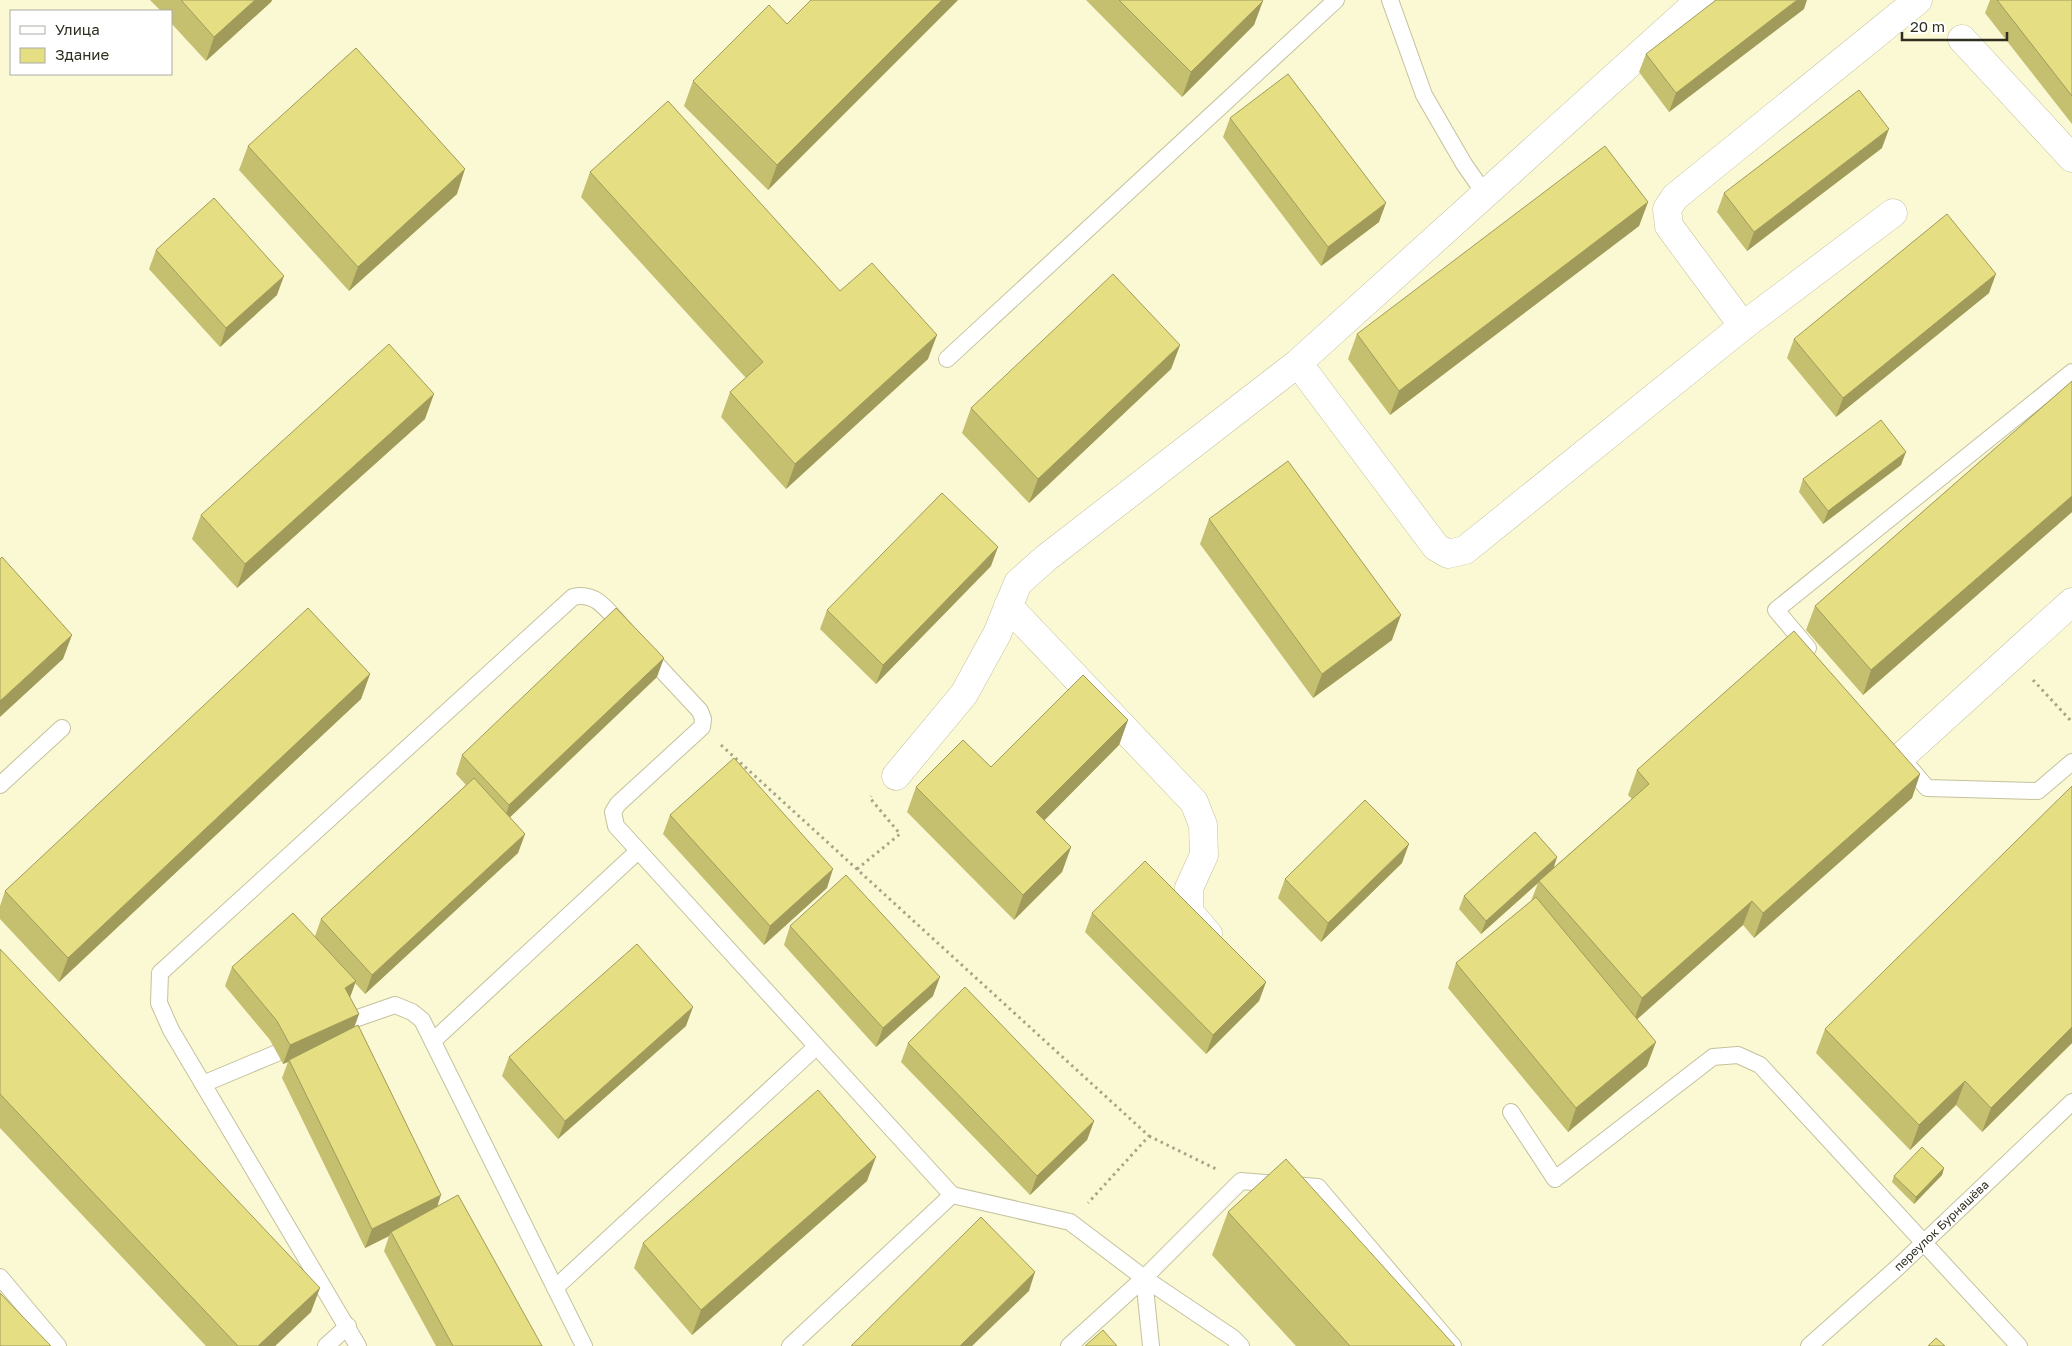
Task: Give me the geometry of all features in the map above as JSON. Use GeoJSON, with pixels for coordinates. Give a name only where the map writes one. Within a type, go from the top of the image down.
{"type":"FeatureCollection","features":[{"type":"Feature","properties":{"kind":"street"},"geometry":{"type":"LineString","coordinates":[[896,776],[964,694],[982,665],[1018,583],[1046,558],[1298,363],[1700,0]]}},
{"type":"Feature","properties":{"kind":"street"},"geometry":{"type":"LineString","coordinates":[[1743,326],[1669,226],[1667,210],[1675,197],[1918,0]]}},
{"type":"Feature","properties":{"kind":"street"},"geometry":{"type":"LineString","coordinates":[[1962,39],[2072,158]]}},
{"type":"Feature","properties":{"kind":"street"},"geometry":{"type":"LineString","coordinates":[[1298,363],[1436,548],[1448,554],[1465,550],[1743,326],[1893,213]]}},
{"type":"Feature","properties":{"kind":"street"},"geometry":{"type":"LineString","coordinates":[[1894,750],[2012,657],[2072,602]]}},
{"type":"Feature","properties":{"kind":"street"},"geometry":{"type":"LineString","coordinates":[[1008,606],[1194,802],[1203,825],[1204,855],[1189,888],[1189,912],[1226,957]]}},
{"type":"Feature","properties":{"kind":"lane"},"geometry":{"type":"LineString","coordinates":[[947,359],[1336,0]]}},
{"type":"Feature","properties":{"kind":"lane"},"geometry":{"type":"LineString","coordinates":[[1390,0],[1424,95],[1464,164],[1485,194]]}},
{"type":"Feature","properties":{"kind":"lane"},"geometry":{"type":"LineString","coordinates":[[1819,662],[1776,610],[2072,372]]}},
{"type":"Feature","properties":{"kind":"lane"},"geometry":{"type":"LineString","coordinates":[[358,1346],[348,1326],[171,1030],[159,1003],[160,973],[573,596],[584,594],[594,597],[700,710],[703,718],[702,727],[618,804],[613,812],[616,826],[816,1048],[952,1195],[1070,1222],[1144,1278],[1233,1338],[1241,1346]]}},
{"type":"Feature","properties":{"kind":"lane"},"geometry":{"type":"LineString","coordinates":[[0,785],[62,728]]}},
{"type":"Feature","properties":{"kind":"lane"},"geometry":{"type":"LineString","coordinates":[[1894,750],[1927,788],[2038,791],[2072,762]]}},
{"type":"Feature","properties":{"kind":"lane"},"geometry":{"type":"LineString","coordinates":[[433,1041],[638,851]]}},
{"type":"Feature","properties":{"kind":"lane"},"geometry":{"type":"LineString","coordinates":[[346,1022],[395,1005],[412,1012],[422,1020],[584,1346]]}},
{"type":"Feature","properties":{"kind":"lane"},"geometry":{"type":"LineString","coordinates":[[555,1288],[816,1048]]}},
{"type":"Feature","properties":{"kind":"lane"},"geometry":{"type":"LineString","coordinates":[[203,1084],[277,1053]]}},
{"type":"Feature","properties":{"kind":"lane"},"geometry":{"type":"LineString","coordinates":[[1511,1112],[1555,1179],[1713,1056],[1738,1054],[1760,1065],[2019,1346]]}},
{"type":"Feature","properties":{"kind":"lane","name":"переулок Бурнашёва"},"geometry":{"type":"LineString","coordinates":[[1809,1346],[1925,1242],[2072,1102]]}},
{"type":"Feature","properties":{"kind":"lane"},"geometry":{"type":"LineString","coordinates":[[1069,1346],[1144,1278],[1241,1181],[1318,1187],[1453,1346]]}},
{"type":"Feature","properties":{"kind":"lane"},"geometry":{"type":"LineString","coordinates":[[790,1346],[952,1195]]}},
{"type":"Feature","properties":{"kind":"lane"},"geometry":{"type":"LineString","coordinates":[[0,1277],[58,1346]]}},
{"type":"Feature","properties":{"kind":"lane"},"geometry":{"type":"LineString","coordinates":[[1144,1278],[1151,1346]]}},
{"type":"Feature","properties":{"kind":"lane"},"geometry":{"type":"LineString","coordinates":[[326,1346],[348,1326]]}},
{"type":"Feature","properties":{"kind":"path"},"geometry":{"type":"LineString","coordinates":[[2012,657],[2072,722]]}},
{"type":"Feature","properties":{"kind":"path"},"geometry":{"type":"LineString","coordinates":[[702,727],[1149,1136],[1241,1181]]}},
{"type":"Feature","properties":{"kind":"path"},"geometry":{"type":"LineString","coordinates":[[857,869],[900,834],[870,798],[896,776]]}},
{"type":"Feature","properties":{"kind":"path"},"geometry":{"type":"LineString","coordinates":[[1070,1222],[1149,1136]]}},
{"type":"Feature","properties":{"kind":"building"},"geometry":{"type":"Polygon","coordinates":[[[181,0],[255,0],[214,37],[181,0]]]}},
{"type":"Feature","properties":{"kind":"building"},"geometry":{"type":"Polygon","coordinates":[[[811,0],[942,0],[777,165],[693,81],[769,5],[787,24],[811,0]]]}},
{"type":"Feature","properties":{"kind":"building"},"geometry":{"type":"Polygon","coordinates":[[[1119,0],[1262,0],[1263,1],[1191,72],[1119,0]]]}},
{"type":"Feature","properties":{"kind":"building"},"geometry":{"type":"Polygon","coordinates":[[[1716,0],[1797,0],[1676,93],[1646,54],[1716,0]]]}},
{"type":"Feature","properties":{"kind":"building"},"geometry":{"type":"Polygon","coordinates":[[[1997,0],[2072,0],[2072,96],[1997,0]]]}},
{"type":"Feature","properties":{"kind":"building"},"geometry":{"type":"Polygon","coordinates":[[[356,48],[465,169],[358,267],[248,146],[356,48]]]}},
{"type":"Feature","properties":{"kind":"building"},"geometry":{"type":"Polygon","coordinates":[[[1288,74],[1386,203],[1328,247],[1230,118],[1288,74]]]}},
{"type":"Feature","properties":{"kind":"building"},"geometry":{"type":"Polygon","coordinates":[[[1859,90],[1889,129],[1754,232],[1724,193],[1859,90]]]}},
{"type":"Feature","properties":{"kind":"building"},"geometry":{"type":"Polygon","coordinates":[[[668,101],[840,291],[872,263],[937,335],[795,464],[730,392],[763,362],[590,172],[668,101]]]}},
{"type":"Feature","properties":{"kind":"building"},"geometry":{"type":"Polygon","coordinates":[[[1605,146],[1648,202],[1399,391],[1357,334],[1605,146]]]}},
{"type":"Feature","properties":{"kind":"building"},"geometry":{"type":"Polygon","coordinates":[[[214,198],[284,276],[226,328],[156,250],[214,198]]]}},
{"type":"Feature","properties":{"kind":"building"},"geometry":{"type":"Polygon","coordinates":[[[1947,214],[1996,274],[1843,398],[1794,339],[1947,214]]]}},
{"type":"Feature","properties":{"kind":"building"},"geometry":{"type":"Polygon","coordinates":[[[1113,274],[1180,345],[1038,479],[971,408],[1113,274]]]}},
{"type":"Feature","properties":{"kind":"building"},"geometry":{"type":"Polygon","coordinates":[[[389,344],[434,394],[245,564],[201,515],[389,344]]]}},
{"type":"Feature","properties":{"kind":"building"},"geometry":{"type":"Polygon","coordinates":[[[2072,381],[2072,496],[1871,670],[1815,606],[2072,381]]]}},
{"type":"Feature","properties":{"kind":"building"},"geometry":{"type":"Polygon","coordinates":[[[1881,420],[1906,452],[1828,511],[1803,479],[1881,420]]]}},
{"type":"Feature","properties":{"kind":"building"},"geometry":{"type":"Polygon","coordinates":[[[1288,461],[1401,615],[1322,674],[1209,519],[1288,461]]]}},
{"type":"Feature","properties":{"kind":"building"},"geometry":{"type":"Polygon","coordinates":[[[942,493],[998,547],[883,665],[827,610],[942,493]]]}},
{"type":"Feature","properties":{"kind":"building"},"geometry":{"type":"Polygon","coordinates":[[[2,557],[72,635],[0,701],[0,559],[2,557]]]}},
{"type":"Feature","properties":{"kind":"building"},"geometry":{"type":"Polygon","coordinates":[[[308,608],[370,674],[68,958],[5,891],[308,608]]]}},
{"type":"Feature","properties":{"kind":"building"},"geometry":{"type":"Polygon","coordinates":[[[616,608],[664,658],[509,805],[462,755],[616,608]]]}},
{"type":"Feature","properties":{"kind":"building"},"geometry":{"type":"Polygon","coordinates":[[[1794,631],[1920,774],[1763,913],[1752,901],[1642,998],[1539,881],[1649,784],[1637,770],[1794,631]]]}},
{"type":"Feature","properties":{"kind":"building"},"geometry":{"type":"Polygon","coordinates":[[[1083,675],[1128,720],[1036,812],[1071,847],[1023,895],[916,787],[963,740],[991,767],[1083,675]]]}},
{"type":"Feature","properties":{"kind":"building"},"geometry":{"type":"Polygon","coordinates":[[[734,758],[833,869],[770,926],[670,815],[734,758]]]}},
{"type":"Feature","properties":{"kind":"building"},"geometry":{"type":"Polygon","coordinates":[[[474,778],[525,834],[372,975],[321,919],[474,778]]]}},
{"type":"Feature","properties":{"kind":"building"},"geometry":{"type":"Polygon","coordinates":[[[2072,786],[2072,1027],[1991,1108],[1965,1081],[1919,1125],[1825,1029],[2072,786]]]}},
{"type":"Feature","properties":{"kind":"building"},"geometry":{"type":"Polygon","coordinates":[[[1365,800],[1409,844],[1328,923],[1285,879],[1365,800]]]}},
{"type":"Feature","properties":{"kind":"building"},"geometry":{"type":"Polygon","coordinates":[[[1535,832],[1557,857],[1486,921],[1464,896],[1535,832]]]}},
{"type":"Feature","properties":{"kind":"building"},"geometry":{"type":"Polygon","coordinates":[[[1145,861],[1266,982],[1213,1035],[1092,913],[1145,861]]]}},
{"type":"Feature","properties":{"kind":"building"},"geometry":{"type":"Polygon","coordinates":[[[846,875],[940,977],[883,1028],[790,926],[846,875]]]}},
{"type":"Feature","properties":{"kind":"building"},"geometry":{"type":"Polygon","coordinates":[[[1536,897],[1656,1042],[1576,1108],[1456,963],[1536,897]]]}},
{"type":"Feature","properties":{"kind":"building"},"geometry":{"type":"Polygon","coordinates":[[[293,913],[356,981],[345,988],[359,1014],[290,1045],[277,1021],[232,967],[293,913]]]}},
{"type":"Feature","properties":{"kind":"building"},"geometry":{"type":"Polygon","coordinates":[[[637,944],[693,1007],[565,1121],[509,1057],[637,944]]]}},
{"type":"Feature","properties":{"kind":"building"},"geometry":{"type":"Polygon","coordinates":[[[0,949],[320,1288],[258,1346],[238,1346],[0,1094],[0,949]]]}},
{"type":"Feature","properties":{"kind":"building"},"geometry":{"type":"Polygon","coordinates":[[[965,987],[1094,1121],[1037,1176],[908,1043],[965,987]]]}},
{"type":"Feature","properties":{"kind":"building"},"geometry":{"type":"Polygon","coordinates":[[[358,1025],[441,1195],[372,1229],[289,1060],[358,1025]]]}},
{"type":"Feature","properties":{"kind":"building"},"geometry":{"type":"Polygon","coordinates":[[[818,1090],[876,1157],[701,1310],[643,1243],[818,1090]]]}},
{"type":"Feature","properties":{"kind":"building"},"geometry":{"type":"Polygon","coordinates":[[[1922,1147],[1944,1168],[1916,1197],[1894,1176],[1922,1147]]]}},
{"type":"Feature","properties":{"kind":"building"},"geometry":{"type":"Polygon","coordinates":[[[1286,1159],[1455,1346],[1350,1346],[1228,1212],[1286,1159]]]}},
{"type":"Feature","properties":{"kind":"building"},"geometry":{"type":"Polygon","coordinates":[[[458,1195],[542,1346],[453,1346],[391,1232],[458,1195]]]}},
{"type":"Feature","properties":{"kind":"building"},"geometry":{"type":"Polygon","coordinates":[[[981,1217],[1035,1272],[960,1346],[851,1346],[981,1217]]]}},
{"type":"Feature","properties":{"kind":"building"},"geometry":{"type":"Polygon","coordinates":[[[0,1293],[51,1346],[0,1346],[0,1293]]]}},
{"type":"Feature","properties":{"kind":"building"},"geometry":{"type":"Polygon","coordinates":[[[1103,1330],[1117,1346],[1085,1346],[1103,1330]]]}},
{"type":"Feature","properties":{"kind":"building"},"geometry":{"type":"Polygon","coordinates":[[[1936,1338],[1945,1346],[1928,1346],[1936,1338]]]}}]}
